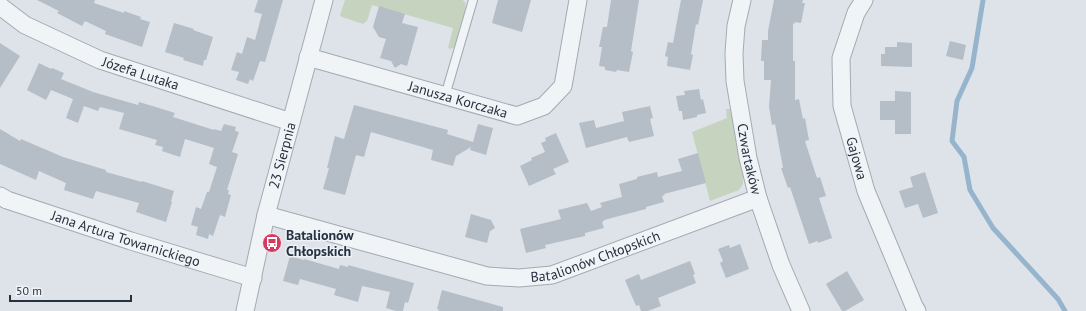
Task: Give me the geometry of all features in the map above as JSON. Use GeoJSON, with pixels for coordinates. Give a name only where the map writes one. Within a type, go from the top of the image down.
{"type":"FeatureCollection","features":[{"type":"Feature","properties":{"kind":"street","name":"23 Sierpnia"},"geometry":{"type":"LineString","coordinates":[[245,311],[266,215],[324,0]]}},
{"type":"Feature","properties":{"kind":"street","name":"Janusza Korczaka"},"geometry":{"type":"LineString","coordinates":[[308,58],[517,116],[544,106],[563,86],[578,0]]}},
{"type":"Feature","properties":{"kind":"street","name":"Czwartaków"},"geometry":{"type":"LineString","coordinates":[[742,0],[736,26],[734,53],[735,81],[748,158],[758,198],[781,265],[801,311]]}},
{"type":"Feature","properties":{"kind":"street","name":"Gajowa"},"geometry":{"type":"LineString","coordinates":[[864,0],[856,13],[841,58],[842,106],[866,191],[917,311]]}},
{"type":"Feature","properties":{"kind":"street","name":"Józefa Lutaka"},"geometry":{"type":"LineString","coordinates":[[0,6],[25,25],[100,60],[291,122]]}},
{"type":"Feature","properties":{"kind":"street","name":"Jana Artura Towarnickiego"},"geometry":{"type":"LineString","coordinates":[[0,196],[7,200],[131,241],[253,278]]}},
{"type":"Feature","properties":{"kind":"street","name":"Batalionów Chłopskich"},"geometry":{"type":"LineString","coordinates":[[266,215],[487,276],[519,278],[552,275],[758,198]]}},
{"type":"Feature","properties":{"kind":"lane"},"geometry":{"type":"LineString","coordinates":[[445,96],[473,0]]}},
{"type":"Feature","properties":{"kind":"green space"},"geometry":{"type":"Polygon","coordinates":[[[345,0],[463,0],[466,5],[455,47],[450,49],[448,48],[453,28],[372,5],[367,21],[363,24],[340,15],[345,0]]]}},
{"type":"Feature","properties":{"kind":"green space"},"geometry":{"type":"Polygon","coordinates":[[[726,109],[732,109],[748,177],[743,178],[743,184],[739,190],[710,201],[692,132],[727,118],[726,109]]]}},
{"type":"Feature","properties":{"kind":"building"},"geometry":{"type":"Polygon","coordinates":[[[37,0],[95,0],[94,3],[124,13],[124,11],[150,22],[142,47],[105,34],[106,31],[85,21],[82,26],[57,13],[59,11],[37,0]]]}},
{"type":"Feature","properties":{"kind":"building"},"geometry":{"type":"Polygon","coordinates":[[[258,0],[283,0],[265,62],[260,61],[253,81],[250,79],[248,84],[236,80],[239,72],[231,70],[237,52],[242,54],[247,37],[255,40],[262,14],[254,12],[258,0]]]}},
{"type":"Feature","properties":{"kind":"building"},"geometry":{"type":"Polygon","coordinates":[[[498,0],[531,0],[522,32],[492,23],[498,0]]]}},
{"type":"Feature","properties":{"kind":"building"},"geometry":{"type":"Polygon","coordinates":[[[611,0],[639,0],[631,51],[633,52],[629,72],[605,70],[605,67],[599,66],[602,47],[599,47],[603,27],[607,27],[611,0]]]}},
{"type":"Feature","properties":{"kind":"building"},"geometry":{"type":"Polygon","coordinates":[[[681,0],[703,0],[698,25],[696,24],[690,70],[667,66],[668,57],[665,56],[668,42],[673,43],[681,0]]]}},
{"type":"Feature","properties":{"kind":"building"},"geometry":{"type":"Polygon","coordinates":[[[774,0],[803,0],[802,3],[805,3],[801,23],[793,23],[795,100],[799,99],[803,119],[805,118],[809,140],[805,141],[817,178],[820,177],[826,196],[819,198],[832,238],[818,243],[818,241],[809,244],[790,187],[788,188],[781,168],[783,168],[775,124],[772,125],[769,107],[771,80],[764,80],[764,61],[761,61],[762,40],[768,40],[768,31],[774,0]]]}},
{"type":"Feature","properties":{"kind":"building"},"geometry":{"type":"Polygon","coordinates":[[[379,6],[405,14],[402,23],[418,27],[407,66],[401,64],[395,68],[391,61],[380,58],[386,39],[379,37],[373,27],[379,6]]]}},
{"type":"Feature","properties":{"kind":"building"},"geometry":{"type":"Polygon","coordinates":[[[174,23],[213,37],[203,66],[183,60],[184,58],[165,52],[174,23]]]}},
{"type":"Feature","properties":{"kind":"building"},"geometry":{"type":"Polygon","coordinates":[[[950,41],[966,45],[963,60],[946,56],[950,41]]]}},
{"type":"Feature","properties":{"kind":"building"},"geometry":{"type":"Polygon","coordinates":[[[897,42],[912,43],[912,67],[881,66],[881,54],[885,54],[885,47],[897,47],[897,42]]]}},
{"type":"Feature","properties":{"kind":"building"},"geometry":{"type":"Polygon","coordinates":[[[0,43],[20,56],[0,88],[0,43]]]}},
{"type":"Feature","properties":{"kind":"building"},"geometry":{"type":"Polygon","coordinates":[[[39,63],[64,73],[61,79],[93,92],[138,105],[139,102],[175,113],[173,117],[214,130],[221,131],[224,124],[236,127],[235,131],[239,132],[232,152],[238,154],[227,190],[229,190],[228,194],[231,195],[225,217],[220,215],[213,236],[209,234],[208,239],[196,235],[198,227],[191,225],[196,207],[201,209],[207,192],[209,192],[217,167],[209,164],[214,148],[185,139],[180,157],[162,151],[163,147],[155,145],[157,140],[119,129],[124,113],[100,107],[98,111],[84,106],[78,123],[66,118],[73,99],[51,90],[46,100],[27,90],[39,63]]]}},
{"type":"Feature","properties":{"kind":"building"},"geometry":{"type":"Polygon","coordinates":[[[699,89],[706,113],[697,115],[697,117],[683,120],[682,111],[679,111],[676,96],[685,95],[684,91],[699,89]]]}},
{"type":"Feature","properties":{"kind":"building"},"geometry":{"type":"Polygon","coordinates":[[[895,91],[911,92],[911,134],[895,134],[895,120],[880,120],[880,101],[895,101],[895,91]]]}},
{"type":"Feature","properties":{"kind":"building"},"geometry":{"type":"Polygon","coordinates":[[[354,105],[448,130],[447,134],[473,142],[478,124],[493,128],[486,155],[470,150],[471,147],[456,156],[453,166],[431,160],[433,150],[371,132],[364,157],[356,155],[345,195],[323,189],[329,168],[327,168],[335,136],[344,139],[354,105]]]}},
{"type":"Feature","properties":{"kind":"building"},"geometry":{"type":"Polygon","coordinates":[[[650,106],[653,118],[650,119],[654,136],[629,142],[627,137],[586,148],[579,123],[594,120],[596,128],[624,121],[622,112],[650,106]]]}},
{"type":"Feature","properties":{"kind":"building"},"geometry":{"type":"Polygon","coordinates":[[[0,129],[20,141],[21,139],[63,157],[106,170],[106,172],[174,191],[166,222],[136,212],[139,203],[96,191],[93,199],[64,190],[66,183],[39,171],[36,180],[0,164],[0,129]]]}},
{"type":"Feature","properties":{"kind":"building"},"geometry":{"type":"Polygon","coordinates":[[[556,133],[569,162],[553,169],[556,174],[529,186],[520,166],[532,160],[531,158],[545,152],[541,143],[546,141],[545,138],[556,133]]]}},
{"type":"Feature","properties":{"kind":"building"},"geometry":{"type":"Polygon","coordinates":[[[698,153],[706,183],[664,194],[665,195],[662,196],[664,202],[646,207],[646,209],[604,220],[602,222],[604,228],[585,233],[585,236],[545,245],[546,248],[526,253],[520,229],[561,219],[558,210],[587,203],[591,211],[602,207],[600,203],[622,197],[619,184],[637,179],[637,177],[657,172],[658,177],[682,171],[678,159],[698,153]]]}},
{"type":"Feature","properties":{"kind":"building"},"geometry":{"type":"Polygon","coordinates":[[[925,172],[938,213],[923,218],[918,204],[905,208],[899,191],[913,187],[910,177],[925,172]]]}},
{"type":"Feature","properties":{"kind":"building"},"geometry":{"type":"Polygon","coordinates":[[[471,214],[491,220],[495,228],[490,231],[487,243],[465,237],[471,214]]]}},
{"type":"Feature","properties":{"kind":"building"},"geometry":{"type":"Polygon","coordinates":[[[740,244],[749,269],[726,278],[720,263],[723,261],[718,249],[729,245],[730,248],[740,244]]]}},
{"type":"Feature","properties":{"kind":"building"},"geometry":{"type":"Polygon","coordinates":[[[290,256],[339,269],[340,265],[348,267],[348,265],[414,283],[408,303],[405,302],[403,311],[396,311],[386,308],[390,292],[362,286],[358,302],[334,295],[336,289],[300,279],[298,285],[283,281],[290,256]]]}},
{"type":"Feature","properties":{"kind":"building"},"geometry":{"type":"Polygon","coordinates":[[[690,261],[695,274],[693,275],[696,283],[658,298],[661,306],[648,311],[641,311],[639,305],[636,306],[625,280],[639,274],[641,280],[690,261]]]}},
{"type":"Feature","properties":{"kind":"building"},"geometry":{"type":"Polygon","coordinates":[[[847,271],[864,300],[845,311],[842,311],[826,284],[847,271]]]}},
{"type":"Feature","properties":{"kind":"building"},"geometry":{"type":"Polygon","coordinates":[[[442,290],[503,307],[503,311],[438,311],[439,309],[437,309],[442,290]]]}},
{"type":"Feature","properties":{"kind":"waterway"},"geometry":{"type":"LineString","coordinates":[[983,0],[972,68],[957,101],[952,141],[964,157],[970,190],[993,228],[1058,299],[1065,311]]}},
{"type":"Feature","properties":{"kind":"place","name":"Batalionów Chłopskich"},"geometry":{"type":"Point","coordinates":[272,243]}}]}
